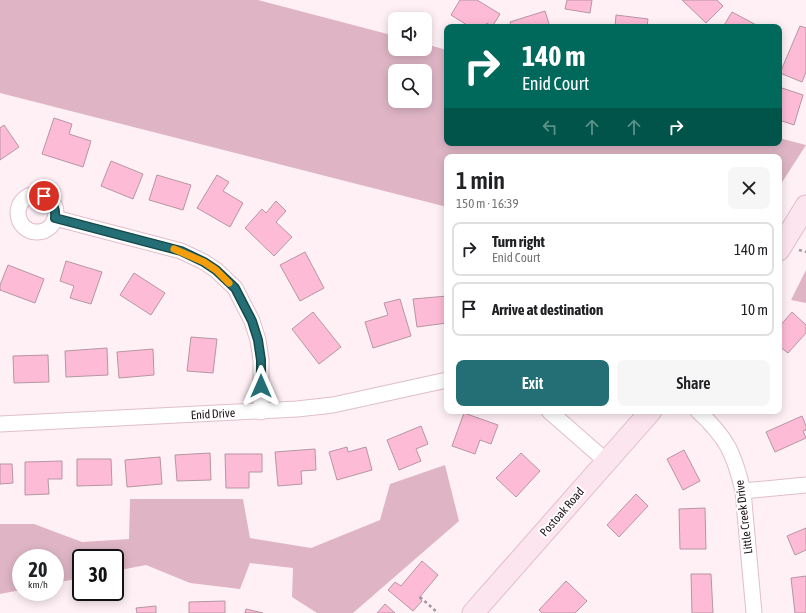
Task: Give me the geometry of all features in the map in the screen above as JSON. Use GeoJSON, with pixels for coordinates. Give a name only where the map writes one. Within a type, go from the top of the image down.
{"type":"FeatureCollection","features":[{"type":"Feature","properties":{"kind":"street"},"geometry":{"type":"LineString","coordinates":[[782,245],[806,206]]}},
{"type":"Feature","properties":{"kind":"street"},"geometry":{"type":"LineString","coordinates":[[55,218],[181,251],[204,262],[216,270],[235,288],[252,321],[258,340],[261,360],[261,412]]}},
{"type":"Feature","properties":{"kind":"street","name":"Enid Drive"},"geometry":{"type":"LineString","coordinates":[[0,424],[297,409],[333,405],[444,381]]}},
{"type":"Feature","properties":{"kind":"street"},"geometry":{"type":"LineString","coordinates":[[552,414],[606,461]]}},
{"type":"Feature","properties":{"kind":"street","name":"Postoak Road"},"geometry":{"type":"LineString","coordinates":[[473,613],[648,414]]}},
{"type":"Feature","properties":{"kind":"street","name":"Little Creek Drive"},"geometry":{"type":"LineString","coordinates":[[701,414],[715,427],[732,452],[743,491],[754,613]]}},
{"type":"Feature","properties":{"kind":"street"},"geometry":{"type":"LineString","coordinates":[[743,491],[806,485]]}},
{"type":"Feature","properties":{"kind":"path"},"geometry":{"type":"LineString","coordinates":[[420,597],[438,613]]}},
{"type":"Feature","properties":{"kind":"shaded area"},"geometry":{"type":"Polygon","coordinates":[[[0,0],[258,0],[388,34],[388,56],[432,56],[432,46],[444,49],[444,146],[782,146],[782,139],[806,145],[782,182],[782,154],[444,154],[444,206],[0,93],[0,0]]]}},
{"type":"Feature","properties":{"kind":"shaded area"},"geometry":{"type":"Polygon","coordinates":[[[806,270],[806,303],[791,300],[806,270]]]}},
{"type":"Feature","properties":{"kind":"shaded area"},"geometry":{"type":"Polygon","coordinates":[[[445,465],[459,521],[353,613],[317,613],[292,597],[293,568],[250,563],[240,589],[190,583],[146,565],[124,569],[124,549],[72,549],[72,580],[64,581],[64,549],[12,549],[12,592],[0,594],[0,524],[34,524],[82,542],[129,539],[130,499],[243,499],[250,538],[311,548],[380,520],[390,484],[445,465]]]}},
{"type":"Feature","properties":{"kind":"building"},"geometry":{"type":"Polygon","coordinates":[[[460,0],[477,0],[500,14],[494,24],[465,24],[451,15],[460,0]]]}},
{"type":"Feature","properties":{"kind":"building"},"geometry":{"type":"Polygon","coordinates":[[[567,0],[592,0],[590,13],[565,9],[567,0]]]}},
{"type":"Feature","properties":{"kind":"building"},"geometry":{"type":"Polygon","coordinates":[[[682,0],[717,0],[723,6],[706,23],[682,0]]]}},
{"type":"Feature","properties":{"kind":"building"},"geometry":{"type":"Polygon","coordinates":[[[545,11],[549,24],[510,24],[510,22],[545,11]]]}},
{"type":"Feature","properties":{"kind":"building"},"geometry":{"type":"Polygon","coordinates":[[[732,12],[754,24],[725,24],[732,12]]]}},
{"type":"Feature","properties":{"kind":"building"},"geometry":{"type":"Polygon","coordinates":[[[616,15],[648,19],[647,24],[615,24],[616,15]]]}},
{"type":"Feature","properties":{"kind":"building"},"geometry":{"type":"Polygon","coordinates":[[[800,26],[806,28],[806,72],[802,82],[782,74],[782,68],[800,26]]]}},
{"type":"Feature","properties":{"kind":"building"},"geometry":{"type":"Polygon","coordinates":[[[782,88],[803,95],[794,125],[782,121],[782,88]]]}},
{"type":"Feature","properties":{"kind":"building"},"geometry":{"type":"Polygon","coordinates":[[[54,118],[72,124],[69,134],[91,141],[83,167],[42,154],[54,118]]]}},
{"type":"Feature","properties":{"kind":"building"},"geometry":{"type":"Polygon","coordinates":[[[4,125],[19,147],[0,160],[0,128],[4,125]]]}},
{"type":"Feature","properties":{"kind":"building"},"geometry":{"type":"Polygon","coordinates":[[[111,161],[143,174],[133,199],[101,186],[111,161]]]}},
{"type":"Feature","properties":{"kind":"building"},"geometry":{"type":"Polygon","coordinates":[[[157,175],[191,185],[183,210],[149,200],[157,175]]]}},
{"type":"Feature","properties":{"kind":"building"},"geometry":{"type":"Polygon","coordinates":[[[217,175],[229,182],[223,191],[243,203],[230,227],[197,208],[217,175]]]}},
{"type":"Feature","properties":{"kind":"building"},"geometry":{"type":"Polygon","coordinates":[[[276,201],[286,211],[276,222],[292,237],[274,256],[245,228],[262,209],[266,213],[276,201]]]}},
{"type":"Feature","properties":{"kind":"building"},"geometry":{"type":"Polygon","coordinates":[[[305,252],[324,288],[300,301],[280,265],[305,252]]]}},
{"type":"Feature","properties":{"kind":"building"},"geometry":{"type":"Polygon","coordinates":[[[66,261],[102,272],[91,304],[70,298],[74,286],[60,281],[66,261]]]}},
{"type":"Feature","properties":{"kind":"building"},"geometry":{"type":"Polygon","coordinates":[[[8,265],[44,279],[35,303],[0,290],[0,285],[8,265]]]}},
{"type":"Feature","properties":{"kind":"building"},"geometry":{"type":"Polygon","coordinates":[[[134,273],[165,293],[151,315],[120,295],[134,273]]]}},
{"type":"Feature","properties":{"kind":"building"},"geometry":{"type":"Polygon","coordinates":[[[444,296],[444,323],[417,327],[413,299],[444,296]]]}},
{"type":"Feature","properties":{"kind":"building"},"geometry":{"type":"Polygon","coordinates":[[[400,299],[411,336],[373,348],[365,322],[388,315],[384,303],[400,299]]]}},
{"type":"Feature","properties":{"kind":"building"},"geometry":{"type":"Polygon","coordinates":[[[313,312],[341,347],[319,364],[292,329],[313,312]]]}},
{"type":"Feature","properties":{"kind":"building"},"geometry":{"type":"Polygon","coordinates":[[[792,312],[806,325],[806,333],[788,353],[782,348],[782,324],[792,312]]]}},
{"type":"Feature","properties":{"kind":"building"},"geometry":{"type":"Polygon","coordinates":[[[191,337],[217,339],[213,373],[187,371],[191,337]]]}},
{"type":"Feature","properties":{"kind":"building"},"geometry":{"type":"Polygon","coordinates":[[[107,348],[108,375],[66,377],[65,351],[107,348]]]}},
{"type":"Feature","properties":{"kind":"building"},"geometry":{"type":"Polygon","coordinates":[[[153,349],[154,375],[119,378],[117,352],[153,349]]]}},
{"type":"Feature","properties":{"kind":"building"},"geometry":{"type":"Polygon","coordinates":[[[48,355],[49,382],[14,383],[13,356],[48,355]]]}},
{"type":"Feature","properties":{"kind":"building"},"geometry":{"type":"Polygon","coordinates":[[[464,414],[498,425],[491,444],[480,440],[475,454],[452,446],[464,414]]]}},
{"type":"Feature","properties":{"kind":"building"},"geometry":{"type":"Polygon","coordinates":[[[802,416],[806,426],[806,430],[803,431],[806,438],[775,452],[766,432],[802,416]]]}},
{"type":"Feature","properties":{"kind":"building"},"geometry":{"type":"Polygon","coordinates":[[[421,426],[428,444],[416,449],[421,461],[399,470],[387,440],[421,426]]]}},
{"type":"Feature","properties":{"kind":"building"},"geometry":{"type":"Polygon","coordinates":[[[347,447],[348,452],[366,447],[372,470],[337,480],[329,452],[347,447]]]}},
{"type":"Feature","properties":{"kind":"building"},"geometry":{"type":"Polygon","coordinates":[[[315,449],[316,470],[301,471],[302,484],[278,486],[275,452],[315,449]]]}},
{"type":"Feature","properties":{"kind":"building"},"geometry":{"type":"Polygon","coordinates":[[[684,450],[700,481],[683,490],[667,459],[684,450]]]}},
{"type":"Feature","properties":{"kind":"building"},"geometry":{"type":"Polygon","coordinates":[[[210,453],[211,480],[177,481],[175,455],[210,453]]]}},
{"type":"Feature","properties":{"kind":"building"},"geometry":{"type":"Polygon","coordinates":[[[521,453],[540,471],[516,497],[496,478],[521,453]]]}},
{"type":"Feature","properties":{"kind":"building"},"geometry":{"type":"Polygon","coordinates":[[[225,454],[262,454],[262,472],[249,472],[249,488],[226,488],[225,454]]]}},
{"type":"Feature","properties":{"kind":"building"},"geometry":{"type":"Polygon","coordinates":[[[160,457],[162,484],[127,487],[125,460],[160,457]]]}},
{"type":"Feature","properties":{"kind":"building"},"geometry":{"type":"Polygon","coordinates":[[[77,459],[111,459],[112,485],[77,486],[77,459]]]}},
{"type":"Feature","properties":{"kind":"building"},"geometry":{"type":"Polygon","coordinates":[[[62,461],[62,479],[48,479],[49,494],[25,495],[25,462],[62,461]]]}},
{"type":"Feature","properties":{"kind":"building"},"geometry":{"type":"Polygon","coordinates":[[[0,464],[12,464],[13,483],[0,484],[0,464]]]}},
{"type":"Feature","properties":{"kind":"building"},"geometry":{"type":"Polygon","coordinates":[[[636,494],[648,506],[619,537],[607,525],[636,494]]]}},
{"type":"Feature","properties":{"kind":"building"},"geometry":{"type":"Polygon","coordinates":[[[705,508],[706,549],[680,549],[679,509],[705,508]]]}},
{"type":"Feature","properties":{"kind":"building"},"geometry":{"type":"Polygon","coordinates":[[[806,528],[806,550],[795,555],[787,536],[806,528]]]}},
{"type":"Feature","properties":{"kind":"building"},"geometry":{"type":"Polygon","coordinates":[[[422,561],[438,575],[419,598],[422,601],[413,611],[388,590],[395,582],[401,586],[422,561]]]}},
{"type":"Feature","properties":{"kind":"building"},"geometry":{"type":"Polygon","coordinates":[[[691,574],[711,574],[713,613],[692,613],[691,574]]]}},
{"type":"Feature","properties":{"kind":"building"},"geometry":{"type":"Polygon","coordinates":[[[806,576],[806,613],[795,613],[791,578],[806,576]]]}},
{"type":"Feature","properties":{"kind":"building"},"geometry":{"type":"Polygon","coordinates":[[[566,581],[587,601],[575,613],[542,613],[539,610],[566,581]]]}},
{"type":"Feature","properties":{"kind":"building"},"geometry":{"type":"Polygon","coordinates":[[[225,601],[225,613],[189,613],[189,602],[225,601]]]}},
{"type":"Feature","properties":{"kind":"building"},"geometry":{"type":"Polygon","coordinates":[[[385,604],[395,613],[377,613],[385,604]]]}},
{"type":"Feature","properties":{"kind":"building"},"geometry":{"type":"Polygon","coordinates":[[[156,606],[156,613],[137,613],[136,608],[156,606]]]}},
{"type":"Feature","properties":{"kind":"building"},"geometry":{"type":"Polygon","coordinates":[[[246,609],[263,613],[245,613],[246,609]]]}},
{"type":"Feature","properties":{"kind":"slow traffic"},"geometry":{"type":"LineString","coordinates":[[174,249],[204,262],[216,270],[229,283]]}},
{"type":"Feature","properties":{"kind":"route"},"geometry":{"type":"LineString","coordinates":[[44,196],[54,205],[56,211],[55,218],[181,251],[204,262],[216,270],[235,288],[252,321],[258,340],[261,360],[261,386]]}}]}
